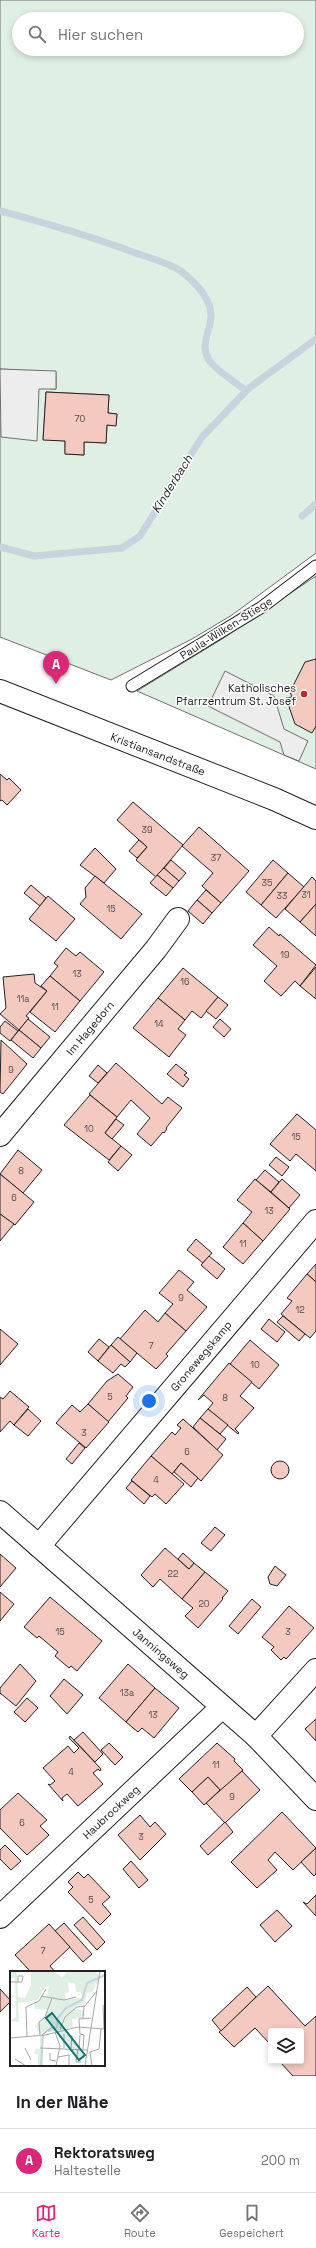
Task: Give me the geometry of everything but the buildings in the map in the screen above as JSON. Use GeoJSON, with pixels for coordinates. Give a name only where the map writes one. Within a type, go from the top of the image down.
{"type":"FeatureCollection","features":[{"type":"Feature","properties":{"kind":"street","name":"Kristiansandstraße"},"geometry":{"type":"LineString","coordinates":[[0,691],[274,799],[316,818]]}},
{"type":"Feature","properties":{"kind":"street","name":"Im Hagedorn"},"geometry":{"type":"LineString","coordinates":[[0,1135],[156,949],[178,919]]}},
{"type":"Feature","properties":{"kind":"street","name":"Gronewegskamp"},"geometry":{"type":"LineString","coordinates":[[38,1546],[316,1221]]}},
{"type":"Feature","properties":{"kind":"street","name":"Janningsweg"},"geometry":{"type":"LineString","coordinates":[[0,1512],[256,1736],[316,1800]]}},
{"type":"Feature","properties":{"kind":"street"},"geometry":{"type":"LineString","coordinates":[[256,1736],[316,1670]]}},
{"type":"Feature","properties":{"kind":"street","name":"Haubrockweg"},"geometry":{"type":"LineString","coordinates":[[0,1917],[222,1707]]}},
{"type":"Feature","properties":{"kind":"lane","name":"Paula-Wilken-Stiege"},"geometry":{"type":"LineString","coordinates":[[132,686],[262,607],[316,566]]}},
{"type":"Feature","properties":{"kind":"green space"},"geometry":{"type":"Polygon","coordinates":[[[0,0],[316,0],[316,553],[232,615],[192,639],[111,680],[0,637],[0,399],[39,388],[56,389],[56,372],[0,369],[0,0]],[[46,392],[43,439],[65,441],[65,454],[84,455],[84,442],[106,443],[107,425],[116,425],[117,414],[108,413],[109,395],[46,392]]]}},
{"type":"Feature","properties":{"kind":"green space"},"geometry":{"type":"Polygon","coordinates":[[[316,576],[316,769],[137,691],[222,639],[316,576]]]}},
{"type":"Feature","properties":{"kind":"shaded area"},"geometry":{"type":"Polygon","coordinates":[[[0,369],[56,371],[56,389],[39,389],[37,441],[1,437],[0,369]]]}},
{"type":"Feature","properties":{"kind":"shaded area"},"geometry":{"type":"Polygon","coordinates":[[[225,671],[274,696],[284,729],[308,741],[299,761],[284,755],[280,742],[208,706],[225,671]]]}},
{"type":"Feature","properties":{"kind":"waterway"},"geometry":{"type":"LineString","coordinates":[[0,211],[100,241],[164,263],[181,271],[202,292],[210,309],[211,317],[205,345],[209,360],[221,372],[246,391]]}},
{"type":"Feature","properties":{"kind":"waterway","name":"Kinderbach"},"geometry":{"type":"LineString","coordinates":[[0,547],[34,556],[122,548],[140,536],[202,437],[249,388],[316,339]]}},
{"type":"Feature","properties":{"kind":"waterway"},"geometry":{"type":"LineString","coordinates":[[302,516],[316,504]]}},
{"type":"Feature","properties":{"kind":"place","name":"Rektoratsweg"},"geometry":{"type":"Point","coordinates":[56,684]}},
{"type":"Feature","properties":{"kind":"place","name":"Katholisches Pfarrzentrum St. Josef"},"geometry":{"type":"Point","coordinates":[304,694]}}]}
